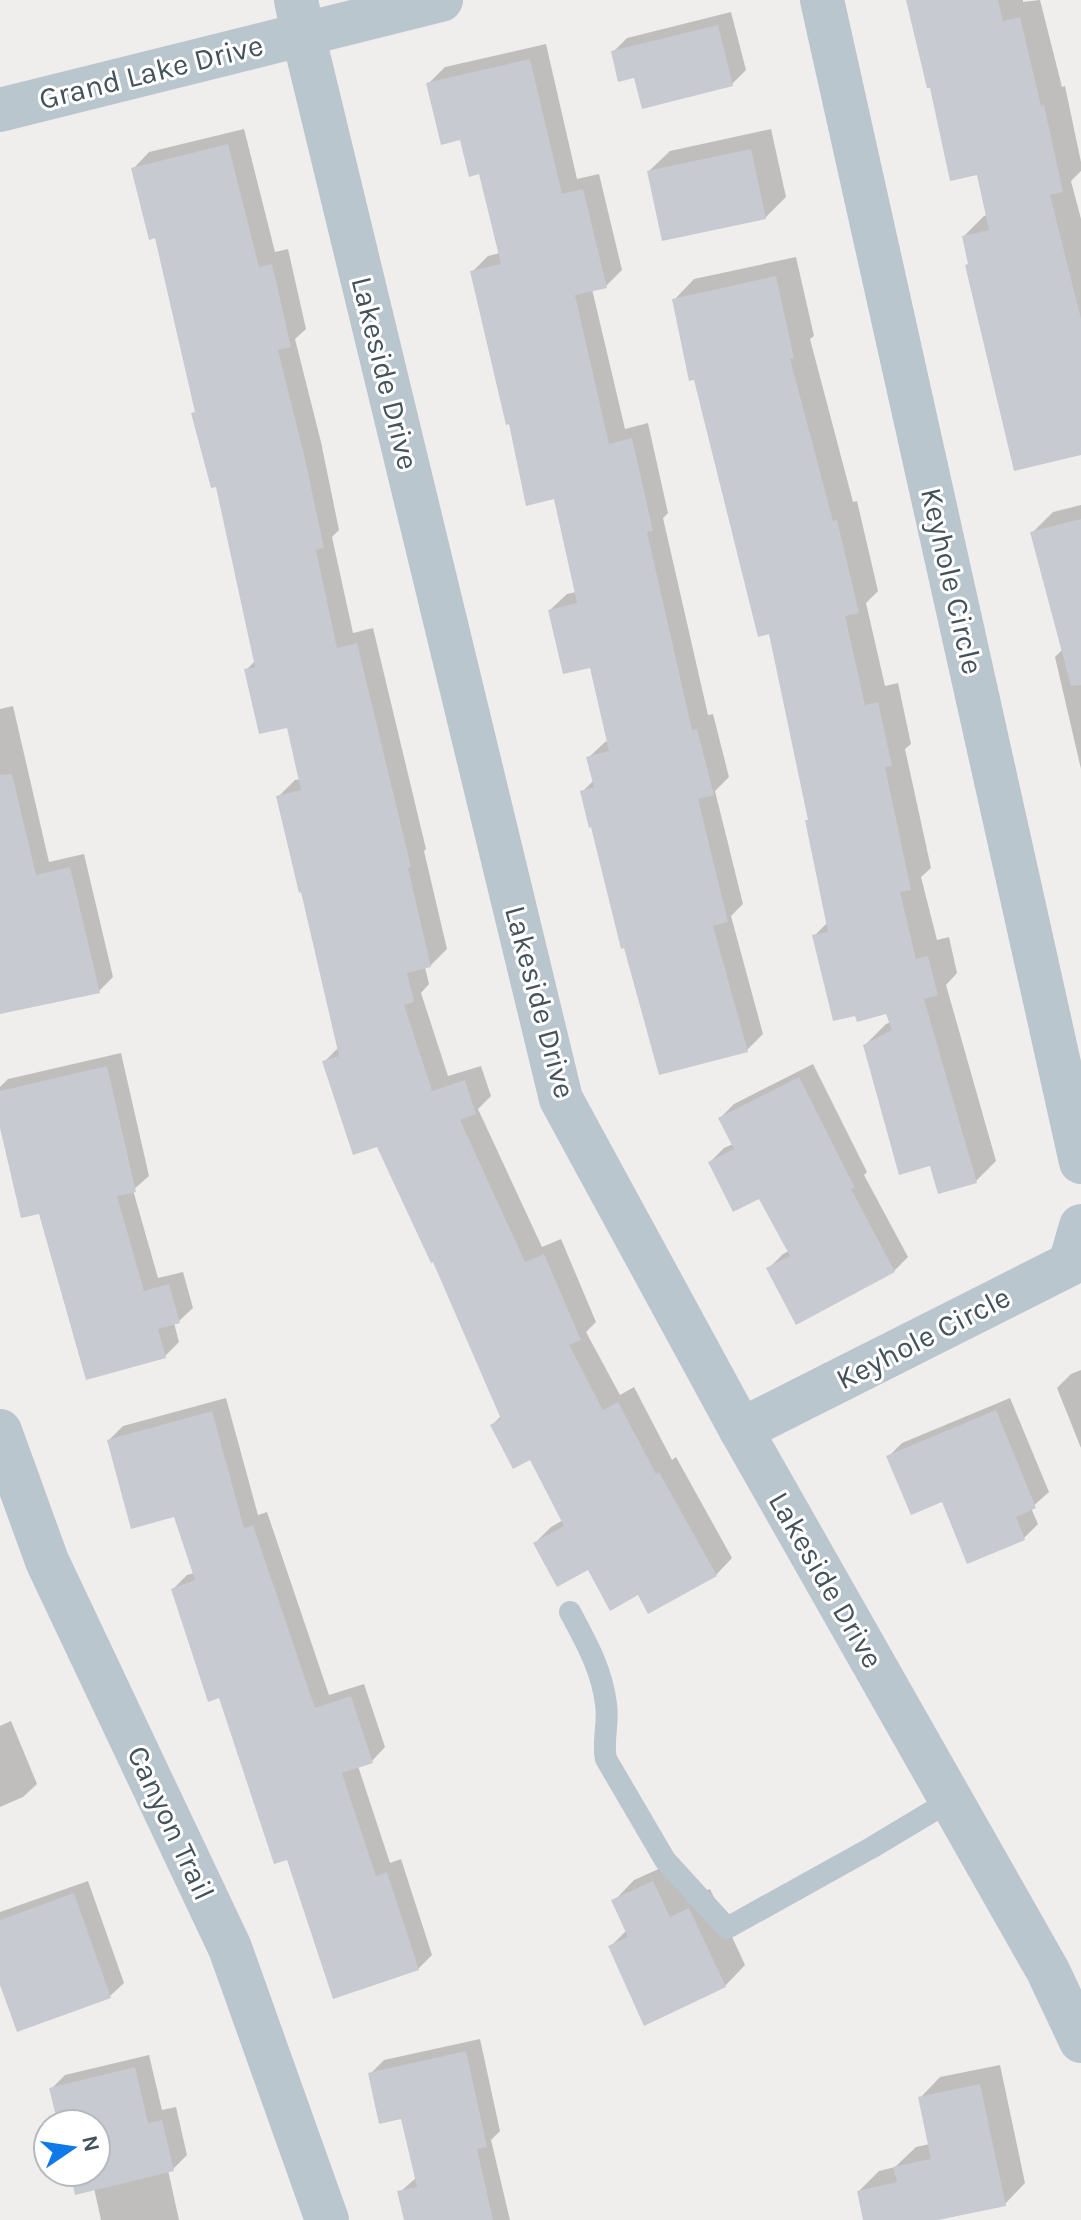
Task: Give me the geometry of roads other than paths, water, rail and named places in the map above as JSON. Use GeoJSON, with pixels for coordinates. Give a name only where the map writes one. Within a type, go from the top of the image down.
{"type":"FeatureCollection","features":[{"type":"Feature","properties":{"kind":"street"},"geometry":{"type":"LineString","coordinates":[[299,17],[441,0]]}},
{"type":"Feature","properties":{"kind":"street","name":"Keyhole Circle"},"geometry":{"type":"LineString","coordinates":[[822,0],[1081,1162]]}},
{"type":"Feature","properties":{"kind":"street","name":"Grand Lake Drive"},"geometry":{"type":"LineString","coordinates":[[0,110],[299,17]]}},
{"type":"Feature","properties":{"kind":"street","name":"Lakeside Drive"},"geometry":{"type":"LineString","coordinates":[[299,17],[561,1099],[741,1430],[1048,1971],[1081,2041]]}},
{"type":"Feature","properties":{"kind":"street","name":"Keyhole Circle"},"geometry":{"type":"LineString","coordinates":[[741,1430],[1070,1264],[1081,1226]]}},
{"type":"Feature","properties":{"kind":"street","name":"Canyon Trail"},"geometry":{"type":"LineString","coordinates":[[0,1431],[47,1561],[230,1948],[327,2220]]}},
{"type":"Feature","properties":{"kind":"lane"},"geometry":{"type":"LineString","coordinates":[[570,1612],[598,1665],[608,1722],[604,1751],[606,1759],[665,1860],[727,1928],[951,1800]]}}]}
